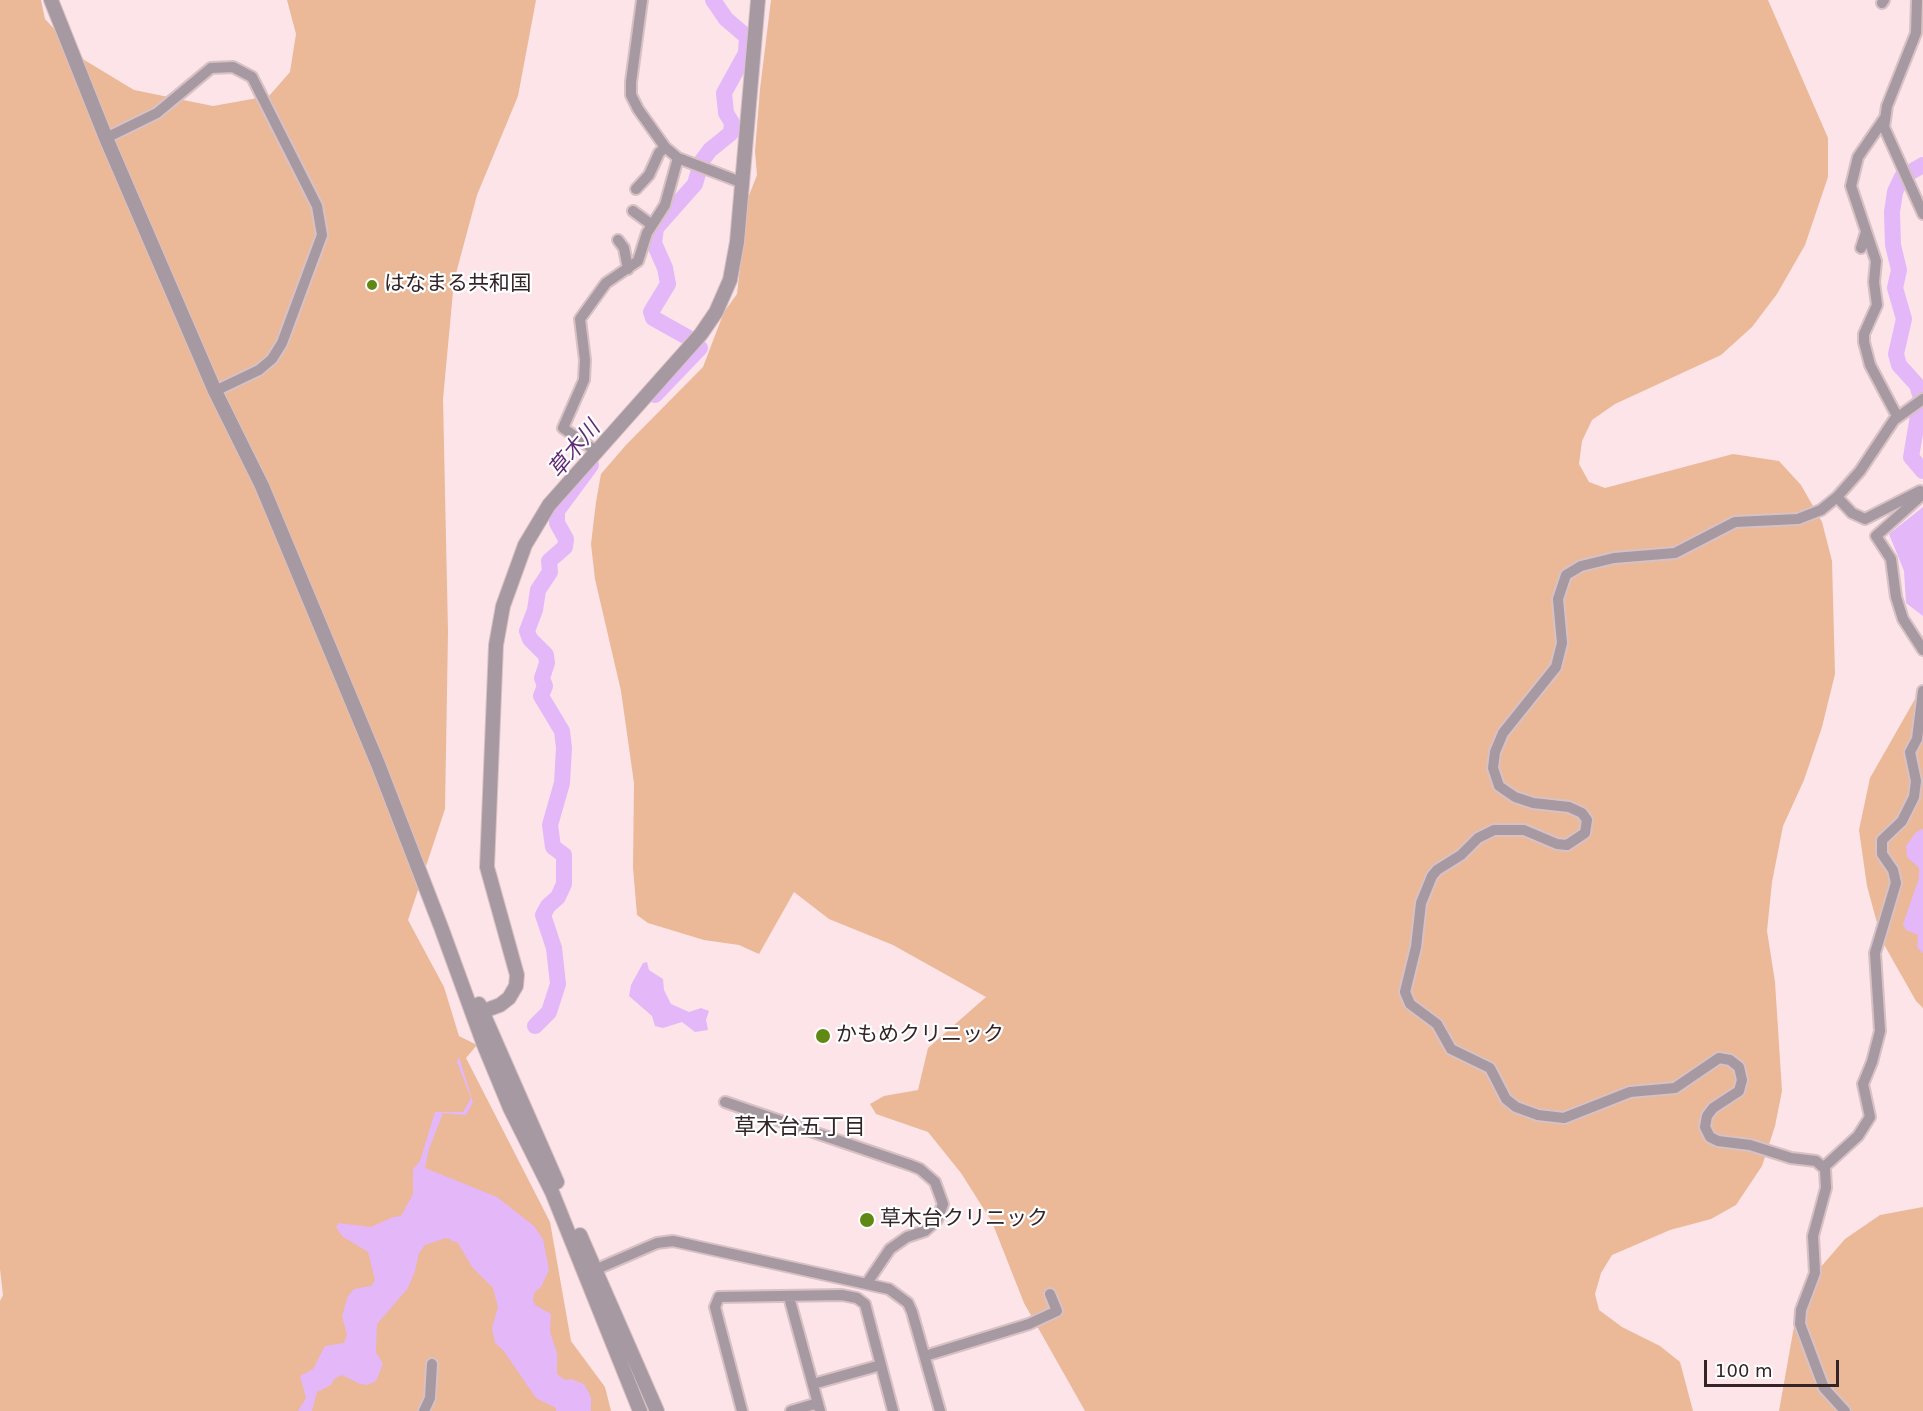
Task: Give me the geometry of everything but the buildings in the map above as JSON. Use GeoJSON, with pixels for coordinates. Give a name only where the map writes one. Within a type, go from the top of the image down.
{"type":"FeatureCollection","features":[{"type":"Feature","properties":{"kind":"street"},"geometry":{"type":"LineString","coordinates":[[51,0],[106,138],[215,391],[262,486],[378,764],[441,927],[478,1014],[589,1272],[657,1411]]}},
{"type":"Feature","properties":{"kind":"street"},"geometry":{"type":"LineString","coordinates":[[642,0],[634,52],[631,95],[638,109],[665,147],[678,158],[742,183]]}},
{"type":"Feature","properties":{"kind":"street"},"geometry":{"type":"LineString","coordinates":[[478,1014],[509,999],[516,986],[517,975],[488,867],[496,645],[503,606],[515,567],[533,528],[549,505],[671,370],[716,312],[734,267],[758,0]]}},
{"type":"Feature","properties":{"kind":"street"},"geometry":{"type":"LineString","coordinates":[[1897,416],[1870,365],[1864,342],[1864,334],[1877,305],[1874,282],[1876,257],[1854,199],[1851,178],[1858,157],[1884,119],[1916,33],[1917,0]]}},
{"type":"Feature","properties":{"kind":"street"},"geometry":{"type":"LineString","coordinates":[[106,138],[157,113],[211,68],[233,68],[252,77],[317,206],[322,235],[282,344],[272,359],[259,370],[215,391]]}},
{"type":"Feature","properties":{"kind":"street"},"geometry":{"type":"LineString","coordinates":[[1884,119],[1884,127],[1923,214]]}},
{"type":"Feature","properties":{"kind":"street"},"geometry":{"type":"LineString","coordinates":[[636,189],[649,175],[659,153],[665,147]]}},
{"type":"Feature","properties":{"kind":"street"},"geometry":{"type":"LineString","coordinates":[[596,451],[563,428],[584,380],[585,360],[580,319],[606,284],[633,270],[652,225],[666,202],[678,158]]}},
{"type":"Feature","properties":{"kind":"street"},"geometry":{"type":"LineString","coordinates":[[633,211],[652,225]]}},
{"type":"Feature","properties":{"kind":"street"},"geometry":{"type":"LineString","coordinates":[[1861,248],[1866,232]]}},
{"type":"Feature","properties":{"kind":"street"},"geometry":{"type":"LineString","coordinates":[[618,240],[633,270]]}},
{"type":"Feature","properties":{"kind":"street"},"geometry":{"type":"LineString","coordinates":[[1845,1411],[1824,1388],[1806,1347],[1800,1324],[1801,1310],[1815,1273],[1814,1236],[1826,1188],[1824,1167],[1816,1161],[1791,1158],[1750,1145],[1718,1141],[1710,1137],[1705,1127],[1710,1111],[1739,1091],[1742,1084],[1739,1067],[1723,1058],[1716,1060],[1702,1072],[1675,1088],[1630,1092],[1570,1117],[1560,1118],[1522,1111],[1506,1099],[1490,1068],[1451,1049],[1437,1024],[1410,1004],[1405,992],[1416,947],[1421,903],[1432,876],[1437,870],[1461,855],[1478,838],[1494,830],[1524,830],[1557,844],[1567,845],[1585,833],[1587,820],[1582,813],[1569,807],[1533,803],[1515,797],[1499,786],[1493,768],[1495,752],[1503,733],[1556,667],[1562,643],[1557,599],[1566,575],[1581,566],[1614,558],[1675,554],[1735,522],[1798,519],[1821,510],[1838,497],[1860,471],[1897,416],[1923,399]]}},
{"type":"Feature","properties":{"kind":"street"},"geometry":{"type":"LineString","coordinates":[[1838,497],[1852,513],[1865,519],[1923,492]]}},
{"type":"Feature","properties":{"kind":"street"},"geometry":{"type":"LineString","coordinates":[[1923,492],[1876,536],[1891,559],[1896,597],[1903,619],[1923,650]]}},
{"type":"Feature","properties":{"kind":"street"},"geometry":{"type":"LineString","coordinates":[[1824,1167],[1858,1136],[1870,1117],[1863,1084],[1872,1062],[1880,1031],[1875,953],[1896,883],[1893,870],[1882,854],[1882,840],[1902,821],[1914,797],[1916,781],[1910,752],[1917,739],[1923,691]]}},
{"type":"Feature","properties":{"kind":"street"},"geometry":{"type":"LineString","coordinates":[[725,1102],[910,1165],[920,1169],[939,1187],[943,1204],[937,1220],[925,1231],[907,1237],[891,1249],[867,1283]]}},
{"type":"Feature","properties":{"kind":"street"},"geometry":{"type":"LineString","coordinates":[[589,1272],[657,1243],[674,1241],[889,1289],[908,1303],[940,1411]]}},
{"type":"Feature","properties":{"kind":"street"},"geometry":{"type":"LineString","coordinates":[[589,1272],[640,1411]]}},
{"type":"Feature","properties":{"kind":"street"},"geometry":{"type":"LineString","coordinates":[[925,1356],[1029,1324],[1057,1311],[1050,1294]]}},
{"type":"Feature","properties":{"kind":"street"},"geometry":{"type":"LineString","coordinates":[[742,1411],[715,1307],[719,1297],[842,1295],[857,1298],[865,1304],[892,1411]]}},
{"type":"Feature","properties":{"kind":"street"},"geometry":{"type":"LineString","coordinates":[[789,1297],[819,1407],[791,1411]]}},
{"type":"Feature","properties":{"kind":"street"},"geometry":{"type":"LineString","coordinates":[[424,1411],[430,1398],[432,1364]]}},
{"type":"Feature","properties":{"kind":"street"},"geometry":{"type":"LineString","coordinates":[[813,1384],[881,1365]]}},
{"type":"Feature","properties":{"kind":"shaded area"},"geometry":{"type":"Polygon","coordinates":[[[0,0],[41,0],[45,19],[81,58],[134,90],[213,106],[269,96],[290,72],[296,34],[287,0],[536,0],[518,96],[477,195],[454,281],[443,399],[448,632],[445,809],[408,920],[444,987],[459,1036],[477,1045],[466,1058],[550,1222],[571,1341],[605,1387],[611,1411],[0,1411],[0,1301],[3,1295],[0,1269],[0,0]]]}},
{"type":"Feature","properties":{"kind":"shaded area"},"geometry":{"type":"Polygon","coordinates":[[[771,0],[1768,0],[1828,138],[1828,177],[1805,245],[1777,294],[1752,327],[1721,355],[1615,404],[1592,420],[1582,441],[1579,464],[1589,482],[1605,488],[1733,454],[1779,461],[1801,485],[1822,522],[1832,561],[1835,674],[1822,727],[1804,780],[1783,826],[1772,882],[1767,931],[1775,982],[1782,1091],[1775,1126],[1762,1166],[1736,1205],[1711,1219],[1670,1230],[1612,1255],[1601,1273],[1595,1294],[1599,1310],[1622,1327],[1660,1346],[1680,1362],[1693,1411],[1085,1411],[1024,1303],[992,1222],[961,1173],[928,1132],[876,1114],[870,1104],[884,1096],[918,1090],[928,1048],[986,997],[893,945],[829,919],[794,892],[759,954],[739,945],[704,940],[648,923],[637,915],[633,867],[634,783],[621,691],[595,579],[591,544],[596,502],[601,474],[626,445],[703,367],[724,312],[737,294],[748,198],[757,175],[755,151],[771,0]]]}},
{"type":"Feature","properties":{"kind":"shaded area"},"geometry":{"type":"Polygon","coordinates":[[[1923,507],[1923,616],[1906,603],[1904,571],[1889,534],[1923,507]]]}},
{"type":"Feature","properties":{"kind":"shaded area"},"geometry":{"type":"Polygon","coordinates":[[[1923,685],[1923,1008],[1916,1001],[1882,941],[1867,886],[1859,830],[1870,778],[1923,685]]]}},
{"type":"Feature","properties":{"kind":"shaded area"},"geometry":{"type":"Polygon","coordinates":[[[1923,829],[1923,953],[1917,947],[1918,935],[1906,930],[1903,924],[1919,878],[1919,868],[1907,857],[1906,846],[1916,832],[1923,829]]]}},
{"type":"Feature","properties":{"kind":"shaded area"},"geometry":{"type":"Polygon","coordinates":[[[647,962],[649,970],[663,979],[664,990],[671,1004],[689,1012],[701,1008],[709,1011],[706,1020],[708,1030],[695,1032],[682,1022],[663,1028],[655,1026],[652,1016],[629,996],[631,985],[643,963],[647,962]]]}},
{"type":"Feature","properties":{"kind":"shaded area"},"geometry":{"type":"Polygon","coordinates":[[[459,1057],[473,1102],[466,1115],[443,1113],[429,1149],[425,1168],[497,1197],[534,1226],[543,1239],[549,1270],[541,1287],[534,1293],[533,1300],[535,1305],[551,1314],[550,1332],[557,1353],[557,1374],[565,1380],[571,1379],[584,1384],[591,1397],[591,1411],[556,1411],[556,1408],[536,1398],[503,1350],[495,1343],[492,1328],[498,1307],[493,1288],[472,1267],[458,1243],[446,1238],[425,1245],[419,1253],[408,1288],[377,1324],[376,1352],[383,1364],[376,1381],[367,1385],[360,1384],[342,1375],[334,1379],[331,1385],[317,1392],[312,1411],[298,1411],[306,1398],[300,1376],[313,1369],[325,1346],[344,1343],[347,1335],[342,1316],[348,1296],[354,1289],[371,1286],[375,1280],[368,1252],[342,1236],[336,1227],[339,1223],[371,1227],[393,1217],[401,1216],[413,1194],[413,1169],[420,1161],[435,1112],[463,1112],[471,1098],[457,1062],[459,1057]]]}},
{"type":"Feature","properties":{"kind":"shaded area"},"geometry":{"type":"Polygon","coordinates":[[[1923,1207],[1923,1411],[1779,1411],[1795,1321],[1813,1276],[1845,1239],[1880,1215],[1923,1207]]]}},
{"type":"Feature","properties":{"kind":"waterway","name":"草木川"},"geometry":{"type":"LineString","coordinates":[[701,162],[710,150],[731,133],[732,123],[726,113],[724,93],[746,53],[747,37],[726,19],[713,0]]}},
{"type":"Feature","properties":{"kind":"waterway"},"geometry":{"type":"LineString","coordinates":[[1923,165],[1902,177],[1895,192],[1892,212],[1893,245],[1899,270],[1895,288],[1904,319],[1896,354],[1899,365],[1917,385],[1921,398],[1911,457],[1923,471]]}},
{"type":"Feature","properties":{"kind":"waterway","name":"草木川"},"geometry":{"type":"LineString","coordinates":[[687,337],[653,318],[651,312],[668,284],[665,268],[654,243],[656,228],[695,184],[699,170]]}},
{"type":"Feature","properties":{"kind":"waterway","name":"草木川"},"geometry":{"type":"LineString","coordinates":[[655,395],[700,348]]}},
{"type":"Feature","properties":{"kind":"waterway","name":"草木川"},"geometry":{"type":"LineString","coordinates":[[535,1026],[549,1012],[558,984],[554,948],[543,915],[548,906],[558,897],[564,884],[564,855],[553,847],[550,825],[562,783],[564,748],[562,731],[541,696],[545,686],[542,678],[547,663],[546,655],[530,639],[527,631],[535,610],[538,590],[550,572],[549,561],[565,547],[566,539],[557,523],[557,511],[591,465]]}},
{"type":"Feature","properties":{"kind":"place","name":"はなまる共和国"},"geometry":{"type":"Point","coordinates":[372,285]}},
{"type":"Feature","properties":{"kind":"place","name":"かもめクリニック"},"geometry":{"type":"Point","coordinates":[823,1036]}},
{"type":"Feature","properties":{"kind":"place","name":"草木台クリニック"},"geometry":{"type":"Point","coordinates":[867,1220]}},
{"type":"Feature","properties":{"kind":"district","name":"草木台五丁目"},"geometry":{"type":"Point","coordinates":[800,1128]}}]}
